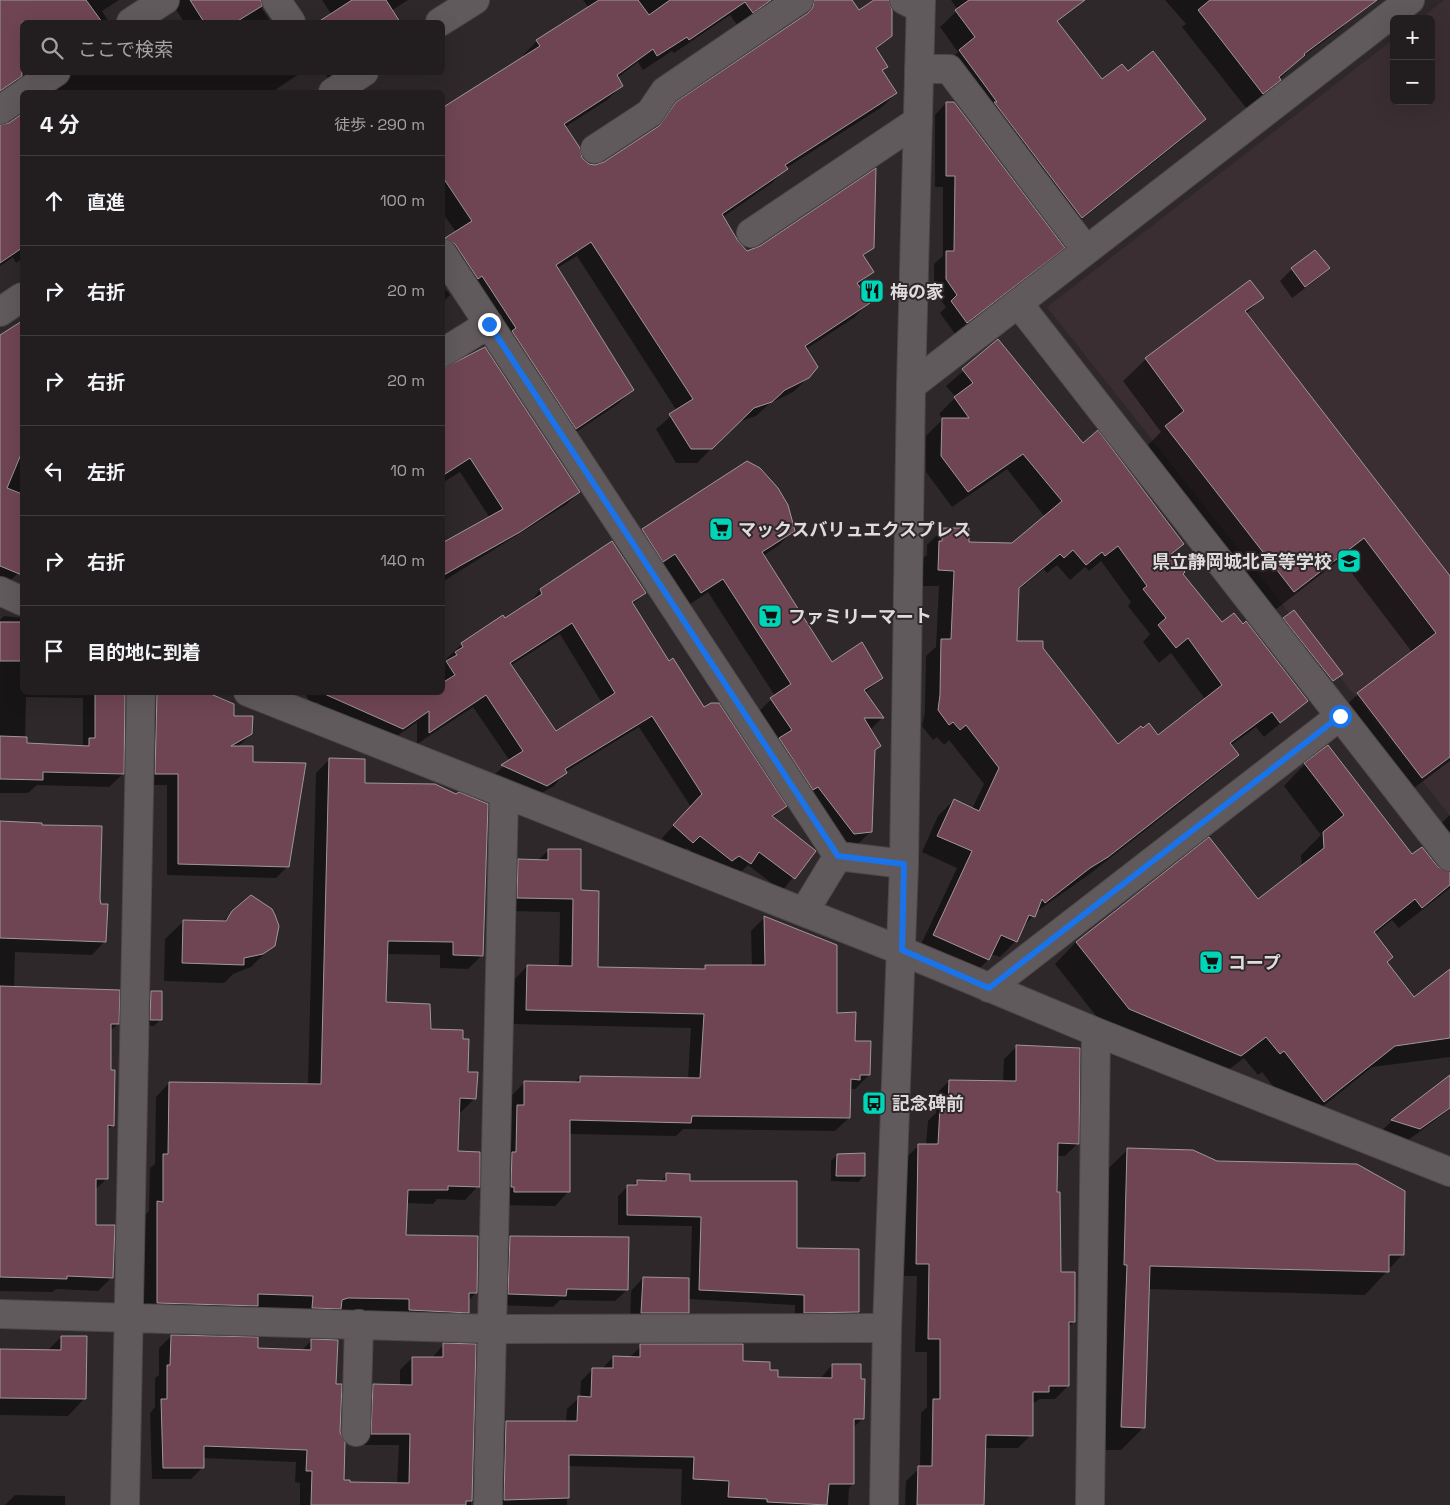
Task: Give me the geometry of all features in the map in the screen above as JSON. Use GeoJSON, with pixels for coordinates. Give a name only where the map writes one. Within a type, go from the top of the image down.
{"type":"FeatureCollection","features":[{"type":"Feature","properties":{"kind":"street"},"geometry":{"type":"LineString","coordinates":[[134,20],[165,0]]}},
{"type":"Feature","properties":{"kind":"street"},"geometry":{"type":"LineString","coordinates":[[276,0],[290,20]]}},
{"type":"Feature","properties":{"kind":"street"},"geometry":{"type":"LineString","coordinates":[[443,20],[475,0]]}},
{"type":"Feature","properties":{"kind":"street"},"geometry":{"type":"LineString","coordinates":[[594,149],[650,112],[665,91],[799,0]]}},
{"type":"Feature","properties":{"kind":"street"},"geometry":{"type":"LineString","coordinates":[[884,1505],[887,1328],[904,864],[911,386],[919,69],[915,3]]}},
{"type":"Feature","properties":{"kind":"street"},"geometry":{"type":"LineString","coordinates":[[911,386],[1086,250],[1392,5]]}},
{"type":"Feature","properties":{"kind":"street"},"geometry":{"type":"LineString","coordinates":[[919,69],[949,69],[1086,250]]}},
{"type":"Feature","properties":{"kind":"street"},"geometry":{"type":"LineString","coordinates":[[29,90],[52,75]]}},
{"type":"Feature","properties":{"kind":"street"},"geometry":{"type":"LineString","coordinates":[[333,87],[358,75]]}},
{"type":"Feature","properties":{"kind":"street"},"geometry":{"type":"LineString","coordinates":[[0,110],[20,96]]}},
{"type":"Feature","properties":{"kind":"street"},"geometry":{"type":"LineString","coordinates":[[750,233],[918,121]]}},
{"type":"Feature","properties":{"kind":"street"},"geometry":{"type":"LineString","coordinates":[[445,258],[838,856],[904,864]]}},
{"type":"Feature","properties":{"kind":"street"},"geometry":{"type":"LineString","coordinates":[[0,312],[20,298]]}},
{"type":"Feature","properties":{"kind":"street"},"geometry":{"type":"LineString","coordinates":[[1018,303],[1450,857]]}},
{"type":"Feature","properties":{"kind":"street"},"geometry":{"type":"LineString","coordinates":[[445,351],[489,324]]}},
{"type":"Feature","properties":{"kind":"street"},"geometry":{"type":"LineString","coordinates":[[0,591],[20,600]]}},
{"type":"Feature","properties":{"kind":"street"},"geometry":{"type":"LineString","coordinates":[[125,1505],[141,695]]}},
{"type":"Feature","properties":{"kind":"street"},"geometry":{"type":"LineString","coordinates":[[255,695],[504,795],[902,950],[1096,1032],[1450,1172]]}},
{"type":"Feature","properties":{"kind":"street"},"geometry":{"type":"LineString","coordinates":[[989,988],[1340,716]]}},
{"type":"Feature","properties":{"kind":"street"},"geometry":{"type":"LineString","coordinates":[[488,1505],[504,795]]}},
{"type":"Feature","properties":{"kind":"street"},"geometry":{"type":"LineString","coordinates":[[804,912],[838,856]]}},
{"type":"Feature","properties":{"kind":"street"},"geometry":{"type":"LineString","coordinates":[[1090,1505],[1096,1032]]}},
{"type":"Feature","properties":{"kind":"street"},"geometry":{"type":"LineString","coordinates":[[0,1314],[493,1329],[887,1328]]}},
{"type":"Feature","properties":{"kind":"street"},"geometry":{"type":"LineString","coordinates":[[356,1432],[359,1324]]}},
{"type":"Feature","properties":{"kind":"shaded area","name":"県立静岡城北高等学校"},"geometry":{"type":"Polygon","coordinates":[[[1444,0],[1450,0],[1450,816],[1047,307],[1390,42],[1390,105],[1435,105],[1435,15],[1425,15],[1444,0]]]}},
{"type":"Feature","properties":{"kind":"building"},"geometry":{"type":"Polygon","coordinates":[[[0,0],[86,0],[101,20],[20,20],[20,75],[22,76],[0,91],[0,0]]]}},
{"type":"Feature","properties":{"kind":"building"},"geometry":{"type":"Polygon","coordinates":[[[190,0],[261,0],[262,6],[239,20],[203,20],[190,0]]]}},
{"type":"Feature","properties":{"kind":"building"},"geometry":{"type":"Polygon","coordinates":[[[352,0],[386,0],[399,20],[321,20],[352,0]]]}},
{"type":"Feature","properties":{"kind":"building"},"geometry":{"type":"Polygon","coordinates":[[[599,0],[638,0],[649,15],[670,0],[771,0],[753,13],[745,2],[689,40],[687,37],[657,56],[653,49],[617,75],[623,86],[564,124],[580,148],[582,158],[589,164],[595,165],[604,162],[659,126],[676,102],[808,13],[813,7],[814,0],[852,0],[859,10],[874,0],[889,0],[892,10],[892,36],[876,48],[888,67],[882,70],[897,93],[785,165],[788,169],[722,214],[738,241],[747,251],[760,246],[876,168],[874,248],[863,255],[874,272],[857,283],[870,303],[805,346],[818,367],[809,378],[785,390],[772,402],[754,408],[712,449],[691,449],[669,414],[693,399],[591,242],[556,265],[634,390],[576,429],[512,331],[516,328],[482,276],[478,279],[455,244],[445,238],[472,221],[445,180],[445,106],[540,46],[536,40],[599,0]]]}},
{"type":"Feature","properties":{"kind":"building"},"geometry":{"type":"Polygon","coordinates":[[[969,0],[1085,0],[1057,21],[1102,79],[1122,64],[1128,71],[1153,51],[1206,119],[1082,218],[994,102],[997,102],[959,50],[975,37],[955,10],[969,0]]]}},
{"type":"Feature","properties":{"kind":"building"},"geometry":{"type":"Polygon","coordinates":[[[1210,0],[1377,0],[1304,54],[1279,77],[1281,80],[1263,94],[1198,10],[1210,0]]]}},
{"type":"Feature","properties":{"kind":"building"},"geometry":{"type":"Polygon","coordinates":[[[946,102],[954,102],[1065,248],[967,323],[951,301],[957,295],[946,279],[946,251],[954,251],[955,176],[946,176],[946,102]]]}},
{"type":"Feature","properties":{"kind":"building"},"geometry":{"type":"Polygon","coordinates":[[[20,115],[20,249],[0,263],[0,125],[9,123],[20,115]]]}},
{"type":"Feature","properties":{"kind":"building"},"geometry":{"type":"Polygon","coordinates":[[[1315,250],[1330,268],[1305,287],[1291,268],[1315,250]]]}},
{"type":"Feature","properties":{"kind":"building"},"geometry":{"type":"Polygon","coordinates":[[[1250,280],[1264,298],[1245,311],[1450,576],[1450,757],[1422,778],[1357,693],[1436,633],[1364,538],[1294,592],[1165,426],[1184,411],[1145,358],[1250,280]]]}},
{"type":"Feature","properties":{"kind":"building"},"geometry":{"type":"Polygon","coordinates":[[[20,322],[20,457],[7,488],[20,493],[20,574],[0,566],[0,335],[20,322]]]}},
{"type":"Feature","properties":{"kind":"building"},"geometry":{"type":"Polygon","coordinates":[[[998,339],[1083,443],[1098,430],[1184,544],[1170,555],[1185,572],[1183,574],[1222,622],[1234,613],[1243,624],[1246,621],[1308,701],[1280,723],[1272,712],[1230,743],[1239,755],[1108,857],[1090,868],[1045,903],[1042,899],[1035,917],[1029,915],[1017,942],[1001,935],[989,960],[933,935],[972,851],[937,836],[954,799],[979,811],[999,768],[966,725],[960,730],[953,722],[949,725],[938,710],[941,639],[951,639],[954,571],[938,570],[939,541],[942,541],[943,528],[969,528],[969,542],[1012,543],[1062,501],[1023,454],[968,492],[941,456],[942,418],[969,418],[954,397],[973,383],[962,369],[998,339]],[[1118,546],[1105,556],[1102,552],[1086,565],[1073,550],[1064,558],[1060,554],[1019,588],[1017,641],[1043,641],[1043,648],[1118,744],[1141,726],[1143,728],[1149,723],[1158,735],[1222,685],[1188,638],[1176,648],[1158,625],[1166,618],[1143,589],[1147,586],[1118,546]]]}},
{"type":"Feature","properties":{"kind":"building"},"geometry":{"type":"Polygon","coordinates":[[[485,347],[580,492],[520,532],[445,574],[445,541],[503,509],[470,458],[445,474],[445,367],[485,347]]]}},
{"type":"Feature","properties":{"kind":"building"},"geometry":{"type":"Polygon","coordinates":[[[747,461],[760,468],[778,488],[788,505],[795,531],[762,552],[832,662],[862,642],[883,678],[864,690],[884,718],[864,718],[881,746],[875,750],[872,832],[854,834],[818,787],[813,790],[779,738],[792,730],[770,698],[791,684],[723,579],[701,593],[675,554],[663,562],[642,529],[747,461]]]}},
{"type":"Feature","properties":{"kind":"building"},"geometry":{"type":"Polygon","coordinates":[[[612,541],[646,593],[632,602],[669,661],[673,658],[704,707],[711,703],[719,703],[787,806],[772,816],[816,851],[795,879],[759,852],[751,864],[739,856],[732,861],[700,836],[693,843],[673,825],[702,794],[652,716],[565,769],[567,773],[547,786],[501,765],[523,751],[486,695],[429,733],[429,711],[403,729],[327,695],[445,695],[445,681],[455,675],[446,661],[457,655],[455,652],[463,647],[461,643],[503,615],[505,618],[542,594],[540,589],[612,541]],[[572,623],[510,663],[556,731],[615,693],[572,623]]]}},
{"type":"Feature","properties":{"kind":"building"},"geometry":{"type":"Polygon","coordinates":[[[1294,610],[1343,674],[1333,681],[1283,618],[1294,610]]]}},
{"type":"Feature","properties":{"kind":"building"},"geometry":{"type":"Polygon","coordinates":[[[0,622],[20,622],[20,661],[0,661],[0,622]]]}},
{"type":"Feature","properties":{"kind":"building"},"geometry":{"type":"Polygon","coordinates":[[[95,695],[125,695],[124,774],[43,772],[43,780],[0,779],[0,736],[27,737],[27,743],[89,746],[89,738],[95,738],[95,695]]]}},
{"type":"Feature","properties":{"kind":"building"},"geometry":{"type":"Polygon","coordinates":[[[157,695],[213,695],[234,704],[234,716],[253,716],[252,734],[231,746],[253,746],[253,762],[306,763],[289,867],[178,864],[178,774],[155,774],[157,695]]]}},
{"type":"Feature","properties":{"kind":"building"},"geometry":{"type":"Polygon","coordinates":[[[1328,745],[1412,854],[1422,847],[1438,867],[1450,872],[1450,885],[1422,908],[1415,899],[1374,932],[1393,957],[1387,962],[1414,997],[1450,969],[1450,1038],[1395,1046],[1324,1102],[1284,1051],[1280,1054],[1266,1037],[1241,1056],[1129,1009],[1076,942],[1209,837],[1258,899],[1324,848],[1323,832],[1344,815],[1304,763],[1328,745]]]}},
{"type":"Feature","properties":{"kind":"building"},"geometry":{"type":"Polygon","coordinates":[[[329,758],[365,759],[365,783],[435,784],[456,794],[459,792],[488,804],[483,956],[453,955],[453,942],[388,941],[386,1002],[430,1004],[431,1029],[463,1030],[463,1039],[469,1039],[468,1072],[478,1072],[476,1099],[460,1098],[458,1151],[480,1152],[480,1187],[448,1186],[448,1190],[408,1190],[406,1235],[478,1236],[477,1293],[469,1293],[469,1313],[409,1310],[409,1299],[348,1298],[342,1300],[341,1309],[312,1308],[313,1296],[258,1294],[258,1306],[157,1303],[157,1201],[163,1202],[163,1154],[168,1154],[169,1082],[321,1084],[329,758]]]}},
{"type":"Feature","properties":{"kind":"building"},"geometry":{"type":"Polygon","coordinates":[[[0,821],[42,823],[42,825],[102,826],[100,899],[101,904],[108,904],[106,942],[0,938],[0,821]]]}},
{"type":"Feature","properties":{"kind":"building"},"geometry":{"type":"Polygon","coordinates":[[[548,849],[581,849],[581,890],[599,891],[598,967],[705,969],[705,965],[765,965],[764,916],[837,945],[837,1013],[856,1012],[855,1041],[871,1041],[870,1075],[860,1075],[860,1080],[851,1079],[850,1118],[692,1116],[691,1123],[570,1120],[570,1192],[514,1192],[514,1187],[511,1187],[512,1152],[516,1152],[517,1105],[524,1105],[524,1081],[580,1082],[580,1076],[700,1078],[704,1014],[526,1010],[527,965],[572,966],[573,899],[517,898],[518,859],[548,860],[548,849]]]}},
{"type":"Feature","properties":{"kind":"building"},"geometry":{"type":"Polygon","coordinates":[[[251,895],[272,909],[275,915],[279,926],[275,946],[263,954],[244,958],[244,965],[182,963],[183,920],[226,921],[232,911],[251,895]]]}},
{"type":"Feature","properties":{"kind":"building"},"geometry":{"type":"Polygon","coordinates":[[[0,986],[120,990],[119,1024],[111,1024],[111,1070],[115,1070],[114,1126],[108,1125],[108,1179],[96,1179],[96,1225],[115,1225],[113,1278],[67,1276],[67,1279],[0,1277],[0,986]]]}},
{"type":"Feature","properties":{"kind":"building"},"geometry":{"type":"Polygon","coordinates":[[[151,991],[162,991],[162,1020],[150,1020],[151,991]]]}},
{"type":"Feature","properties":{"kind":"building"},"geometry":{"type":"Polygon","coordinates":[[[1016,1045],[1080,1048],[1079,1144],[1058,1143],[1057,1192],[1060,1192],[1061,1272],[1075,1272],[1075,1322],[1069,1322],[1069,1386],[1049,1386],[1049,1392],[1033,1392],[1033,1436],[986,1435],[984,1505],[917,1505],[918,1466],[932,1466],[933,1399],[940,1399],[940,1339],[928,1339],[929,1264],[916,1264],[918,1144],[938,1144],[940,1107],[948,1107],[949,1080],[1016,1081],[1016,1045]]]}},
{"type":"Feature","properties":{"kind":"building"},"geometry":{"type":"Polygon","coordinates":[[[1450,1075],[1450,1108],[1420,1129],[1391,1120],[1450,1075]]]}},
{"type":"Feature","properties":{"kind":"building"},"geometry":{"type":"Polygon","coordinates":[[[1127,1148],[1193,1150],[1217,1161],[1357,1164],[1405,1191],[1404,1255],[1389,1255],[1389,1272],[1150,1266],[1145,1428],[1121,1427],[1127,1265],[1124,1265],[1127,1148]]]}},
{"type":"Feature","properties":{"kind":"building"},"geometry":{"type":"Polygon","coordinates":[[[865,1153],[865,1176],[836,1176],[837,1154],[865,1153]]]}},
{"type":"Feature","properties":{"kind":"building"},"geometry":{"type":"Polygon","coordinates":[[[666,1173],[690,1174],[690,1181],[797,1181],[797,1248],[859,1249],[859,1312],[804,1313],[804,1295],[699,1290],[701,1217],[627,1215],[627,1185],[637,1185],[637,1180],[666,1181],[666,1173]]]}},
{"type":"Feature","properties":{"kind":"building"},"geometry":{"type":"Polygon","coordinates":[[[510,1236],[629,1237],[628,1290],[567,1289],[566,1296],[508,1294],[510,1236]]]}},
{"type":"Feature","properties":{"kind":"building"},"geometry":{"type":"Polygon","coordinates":[[[643,1277],[689,1278],[689,1313],[641,1313],[643,1277]]]}},
{"type":"Feature","properties":{"kind":"building"},"geometry":{"type":"Polygon","coordinates":[[[171,1335],[258,1337],[258,1348],[311,1350],[311,1339],[338,1340],[336,1384],[342,1384],[340,1432],[345,1442],[344,1480],[350,1480],[350,1482],[409,1483],[410,1434],[371,1434],[373,1384],[412,1385],[412,1357],[443,1357],[443,1343],[476,1344],[472,1501],[466,1501],[466,1505],[311,1505],[312,1471],[306,1471],[307,1450],[204,1446],[204,1468],[163,1468],[161,1399],[167,1399],[167,1365],[170,1365],[171,1335]]]}},
{"type":"Feature","properties":{"kind":"building"},"geometry":{"type":"Polygon","coordinates":[[[61,1336],[87,1336],[86,1399],[0,1398],[0,1349],[61,1350],[61,1336]]]}},
{"type":"Feature","properties":{"kind":"building"},"geometry":{"type":"Polygon","coordinates":[[[640,1344],[743,1344],[743,1361],[770,1362],[770,1370],[778,1370],[778,1377],[832,1378],[832,1364],[861,1364],[861,1379],[865,1379],[864,1419],[854,1419],[854,1484],[829,1484],[827,1505],[767,1502],[767,1499],[728,1497],[729,1481],[693,1479],[694,1457],[569,1455],[569,1498],[504,1500],[506,1421],[577,1421],[578,1396],[591,1397],[592,1368],[613,1368],[613,1356],[640,1357],[640,1344]]]}},
{"type":"Feature","properties":{"kind":"place","name":"梅の家"},"geometry":{"type":"Point","coordinates":[872,291]}},
{"type":"Feature","properties":{"kind":"place","name":"マックスバリュエクスプレス"},"geometry":{"type":"Point","coordinates":[721,529]}},
{"type":"Feature","properties":{"kind":"place","name":"県立静岡城北高等学校"},"geometry":{"type":"Point","coordinates":[1349,561]}},
{"type":"Feature","properties":{"kind":"place","name":"ファミリーマート"},"geometry":{"type":"Point","coordinates":[770,616]}},
{"type":"Feature","properties":{"kind":"place","name":"コープ"},"geometry":{"type":"Point","coordinates":[1211,962]}},
{"type":"Feature","properties":{"kind":"place","name":"記念碑前"},"geometry":{"type":"Point","coordinates":[874,1103]}},
{"type":"Feature","properties":{"kind":"route"},"geometry":{"type":"LineString","coordinates":[[489,324],[838,856],[904,864],[902,950],[989,988],[1340,716]]}}]}
